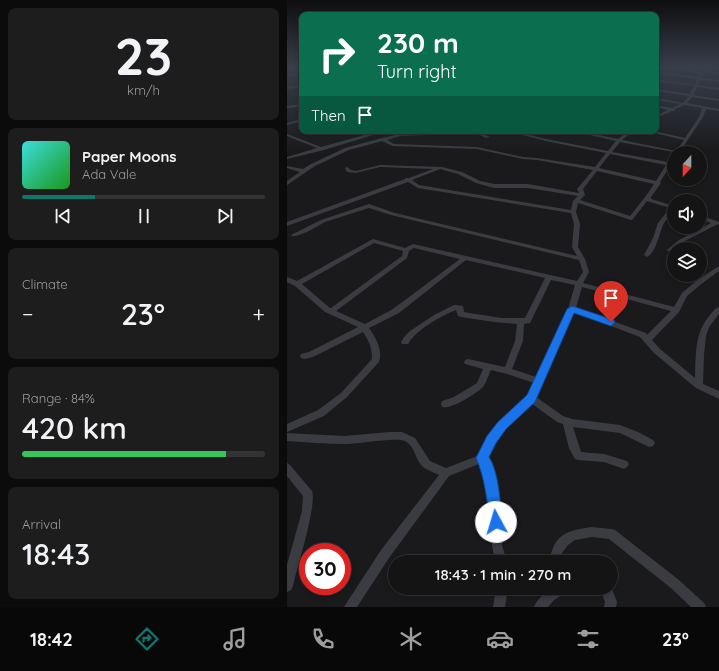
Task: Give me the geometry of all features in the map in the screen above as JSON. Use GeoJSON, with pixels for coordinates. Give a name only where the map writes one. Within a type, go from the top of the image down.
{"type":"FeatureCollection","features":[{"type":"Feature","properties":{"kind":"street"},"geometry":{"type":"LineString","coordinates":[[687,95],[719,100]]}},
{"type":"Feature","properties":{"kind":"street"},"geometry":{"type":"LineString","coordinates":[[659,116],[684,104],[691,96]]}},
{"type":"Feature","properties":{"kind":"street"},"geometry":{"type":"LineString","coordinates":[[659,100],[719,110]]}},
{"type":"Feature","properties":{"kind":"street"},"geometry":{"type":"LineString","coordinates":[[287,106],[299,104]]}},
{"type":"Feature","properties":{"kind":"street"},"geometry":{"type":"LineString","coordinates":[[659,107],[674,110]]}},
{"type":"Feature","properties":{"kind":"street"},"geometry":{"type":"LineString","coordinates":[[681,146],[701,117],[704,108]]}},
{"type":"Feature","properties":{"kind":"street"},"geometry":{"type":"LineString","coordinates":[[287,124],[299,121]]}},
{"type":"Feature","properties":{"kind":"street"},"geometry":{"type":"LineString","coordinates":[[659,133],[686,139]]}},
{"type":"Feature","properties":{"kind":"street"},"geometry":{"type":"LineString","coordinates":[[287,158],[371,134]]}},
{"type":"Feature","properties":{"kind":"street"},"geometry":{"type":"LineString","coordinates":[[287,183],[329,156],[347,149],[400,135],[427,134]]}},
{"type":"Feature","properties":{"kind":"street"},"geometry":{"type":"LineString","coordinates":[[479,134],[488,138]]}},
{"type":"Feature","properties":{"kind":"street"},"geometry":{"type":"LineString","coordinates":[[523,134],[667,164]]}},
{"type":"Feature","properties":{"kind":"street"},"geometry":{"type":"LineString","coordinates":[[589,134],[667,152]]}},
{"type":"Feature","properties":{"kind":"street"},"geometry":{"type":"LineString","coordinates":[[582,195],[580,189],[619,140],[627,134]]}},
{"type":"Feature","properties":{"kind":"street"},"geometry":{"type":"LineString","coordinates":[[287,135],[322,149]]}},
{"type":"Feature","properties":{"kind":"street"},"geometry":{"type":"LineString","coordinates":[[382,139],[393,145],[477,148],[658,183]]}},
{"type":"Feature","properties":{"kind":"street"},"geometry":{"type":"LineString","coordinates":[[338,144],[347,149]]}},
{"type":"Feature","properties":{"kind":"street"},"geometry":{"type":"LineString","coordinates":[[347,168],[349,171],[356,172],[380,166],[442,168],[460,173],[478,182],[494,186],[528,186],[582,195]]}},
{"type":"Feature","properties":{"kind":"street"},"geometry":{"type":"LineString","coordinates":[[576,201],[631,218],[658,183],[667,166]]}},
{"type":"Feature","properties":{"kind":"street"},"geometry":{"type":"LineString","coordinates":[[287,168],[304,171]]}},
{"type":"Feature","properties":{"kind":"street"},"geometry":{"type":"LineString","coordinates":[[287,224],[407,179],[442,168]]}},
{"type":"Feature","properties":{"kind":"street"},"geometry":{"type":"LineString","coordinates":[[407,179],[418,186],[573,212]]}},
{"type":"Feature","properties":{"kind":"street"},"geometry":{"type":"LineString","coordinates":[[349,607],[385,554],[446,473],[483,458],[491,440],[502,426],[531,398],[572,309],[579,284],[586,272],[582,259],[575,247],[577,224],[573,212],[576,201],[582,195]]}},
{"type":"Feature","properties":{"kind":"street"},"geometry":{"type":"LineString","coordinates":[[648,197],[649,200],[667,206]]}},
{"type":"Feature","properties":{"kind":"street"},"geometry":{"type":"LineString","coordinates":[[294,235],[323,221],[369,206],[393,214],[582,259]]}},
{"type":"Feature","properties":{"kind":"street"},"geometry":{"type":"LineString","coordinates":[[647,255],[656,238],[661,223],[667,216]]}},
{"type":"Feature","properties":{"kind":"street"},"geometry":{"type":"LineString","coordinates":[[707,219],[717,223]]}},
{"type":"Feature","properties":{"kind":"street"},"geometry":{"type":"LineString","coordinates":[[680,242],[717,223]]}},
{"type":"Feature","properties":{"kind":"street"},"geometry":{"type":"LineString","coordinates":[[297,284],[373,241],[406,250],[413,246],[579,284],[676,310]]}},
{"type":"Feature","properties":{"kind":"street"},"geometry":{"type":"LineString","coordinates":[[328,310],[333,310],[399,262],[405,257],[406,250]]}},
{"type":"Feature","properties":{"kind":"street"},"geometry":{"type":"LineString","coordinates":[[304,356],[309,356],[396,311],[465,258]]}},
{"type":"Feature","properties":{"kind":"street"},"geometry":{"type":"LineString","coordinates":[[647,340],[676,310],[684,295],[698,282],[719,268]]}},
{"type":"Feature","properties":{"kind":"street"},"geometry":{"type":"LineString","coordinates":[[405,342],[406,339],[419,328],[456,307],[460,308],[461,314],[490,320],[527,321],[548,278]]}},
{"type":"Feature","properties":{"kind":"street"},"geometry":{"type":"LineString","coordinates":[[287,279],[297,284],[328,310],[364,327],[373,340],[376,351],[376,360],[344,395],[321,413],[287,428]]}},
{"type":"Feature","properties":{"kind":"street"},"geometry":{"type":"LineString","coordinates":[[572,309],[643,335],[657,351],[699,386],[708,392],[719,395]]}},
{"type":"Feature","properties":{"kind":"street"},"geometry":{"type":"LineString","coordinates":[[699,386],[699,346],[701,335],[713,314],[719,309]]}},
{"type":"Feature","properties":{"kind":"street"},"geometry":{"type":"LineString","coordinates":[[507,371],[517,350],[522,332],[519,321]]}},
{"type":"Feature","properties":{"kind":"street"},"geometry":{"type":"LineString","coordinates":[[468,362],[507,371],[539,382]]}},
{"type":"Feature","properties":{"kind":"street"},"geometry":{"type":"LineString","coordinates":[[445,404],[457,400],[479,385],[488,367]]}},
{"type":"Feature","properties":{"kind":"street"},"geometry":{"type":"LineString","coordinates":[[531,398],[559,419],[620,430],[635,435],[650,444]]}},
{"type":"Feature","properties":{"kind":"street"},"geometry":{"type":"LineString","coordinates":[[567,421],[574,448],[578,456],[604,458],[624,464]]}},
{"type":"Feature","properties":{"kind":"street"},"geometry":{"type":"LineString","coordinates":[[287,437],[334,441],[399,436],[409,438],[415,443],[425,463],[446,473]]}},
{"type":"Feature","properties":{"kind":"street"},"geometry":{"type":"LineString","coordinates":[[483,458],[486,462],[496,511],[497,545],[499,555]]}},
{"type":"Feature","properties":{"kind":"street"},"geometry":{"type":"LineString","coordinates":[[287,468],[308,495],[307,511],[287,586]]}},
{"type":"Feature","properties":{"kind":"street"},"geometry":{"type":"LineString","coordinates":[[556,555],[557,551],[564,541],[573,535],[592,532],[611,534],[675,584],[700,607]]}},
{"type":"Feature","properties":{"kind":"street"},"geometry":{"type":"LineString","coordinates":[[499,607],[501,595]]}},
{"type":"Feature","properties":{"kind":"street"},"geometry":{"type":"LineString","coordinates":[[540,607],[549,595]]}},
{"type":"Feature","properties":{"kind":"street"},"geometry":{"type":"LineString","coordinates":[[608,595],[611,602],[610,607]]}},
{"type":"Feature","properties":{"kind":"route"},"geometry":{"type":"LineString","coordinates":[[496,522],[496,511],[491,482],[486,462],[483,458],[491,440],[502,426],[531,398],[539,382],[542,371],[572,309],[611,322]]}}]}
